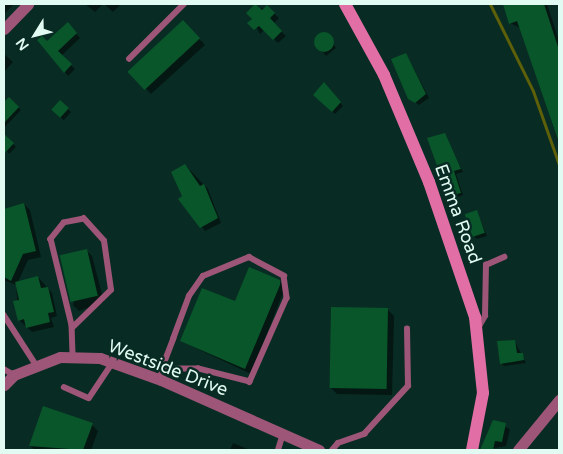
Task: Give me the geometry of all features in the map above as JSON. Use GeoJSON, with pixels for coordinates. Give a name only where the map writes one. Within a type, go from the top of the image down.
{"type":"FeatureCollection","features":[{"type":"Feature","properties":{"kind":"street"},"geometry":{"type":"LineString","coordinates":[[4,29],[28,4]]}},
{"type":"Feature","properties":{"kind":"street","name":"Emma Road"},"geometry":{"type":"LineString","coordinates":[[345,4],[384,75],[429,182],[477,330],[483,393],[472,450]]}},
{"type":"Feature","properties":{"kind":"street","name":"Westside Drive"},"geometry":{"type":"LineString","coordinates":[[4,385],[9,372],[36,366],[60,357],[113,362],[161,374],[319,450]]}},
{"type":"Feature","properties":{"kind":"street"},"geometry":{"type":"LineString","coordinates":[[518,450],[559,400]]}},
{"type":"Feature","properties":{"kind":"lane"},"geometry":{"type":"LineString","coordinates":[[129,59],[184,4]]}},
{"type":"Feature","properties":{"kind":"lane"},"geometry":{"type":"LineString","coordinates":[[72,328],[111,290],[104,241],[84,219],[64,223],[51,239],[72,328],[73,358]]}},
{"type":"Feature","properties":{"kind":"lane"},"geometry":{"type":"LineString","coordinates":[[249,257],[284,276],[287,298],[250,382],[199,369],[161,374],[189,296],[203,276],[249,257]]}},
{"type":"Feature","properties":{"kind":"lane"},"geometry":{"type":"LineString","coordinates":[[477,330],[485,316],[486,265],[504,257]]}},
{"type":"Feature","properties":{"kind":"lane"},"geometry":{"type":"LineString","coordinates":[[4,315],[36,366]]}},
{"type":"Feature","properties":{"kind":"lane"},"geometry":{"type":"LineString","coordinates":[[332,450],[338,443],[364,434],[408,386],[407,329]]}},
{"type":"Feature","properties":{"kind":"lane"},"geometry":{"type":"LineString","coordinates":[[64,387],[89,398],[113,362]]}},
{"type":"Feature","properties":{"kind":"lane"},"geometry":{"type":"LineString","coordinates":[[278,450],[283,434]]}},
{"type":"Feature","properties":{"kind":"building"},"geometry":{"type":"Polygon","coordinates":[[[255,4],[262,10],[267,5],[275,13],[270,18],[282,31],[273,40],[259,26],[254,30],[247,23],[252,19],[246,13],[255,4]]]}},
{"type":"Feature","properties":{"kind":"building"},"geometry":{"type":"Polygon","coordinates":[[[503,4],[544,4],[559,50],[559,143],[517,21],[509,24],[503,4]]]}},
{"type":"Feature","properties":{"kind":"building"},"geometry":{"type":"Polygon","coordinates":[[[183,20],[200,38],[144,90],[127,72],[183,20]]]}},
{"type":"Feature","properties":{"kind":"building"},"geometry":{"type":"Polygon","coordinates":[[[68,22],[77,33],[58,51],[72,64],[64,73],[37,40],[42,36],[47,41],[68,22]]]}},
{"type":"Feature","properties":{"kind":"building"},"geometry":{"type":"Polygon","coordinates":[[[324,32],[331,35],[334,42],[331,49],[324,52],[317,49],[314,42],[317,35],[324,32]]]}},
{"type":"Feature","properties":{"kind":"building"},"geometry":{"type":"Polygon","coordinates":[[[406,53],[426,94],[415,103],[408,99],[391,59],[406,53]]]}},
{"type":"Feature","properties":{"kind":"building"},"geometry":{"type":"Polygon","coordinates":[[[324,82],[341,102],[332,112],[313,95],[324,82]]]}},
{"type":"Feature","properties":{"kind":"building"},"geometry":{"type":"Polygon","coordinates":[[[9,97],[19,107],[4,123],[4,102],[9,97]]]}},
{"type":"Feature","properties":{"kind":"building"},"geometry":{"type":"Polygon","coordinates":[[[60,100],[69,108],[60,118],[51,110],[60,100]]]}},
{"type":"Feature","properties":{"kind":"building"},"geometry":{"type":"Polygon","coordinates":[[[445,133],[461,169],[454,171],[461,193],[448,196],[427,138],[445,133]]]}},
{"type":"Feature","properties":{"kind":"building"},"geometry":{"type":"Polygon","coordinates":[[[4,134],[14,143],[4,154],[4,134]]]}},
{"type":"Feature","properties":{"kind":"building"},"geometry":{"type":"Polygon","coordinates":[[[185,164],[200,186],[204,184],[218,218],[200,228],[178,199],[182,196],[171,172],[185,164]]]}},
{"type":"Feature","properties":{"kind":"building"},"geometry":{"type":"Polygon","coordinates":[[[24,203],[36,251],[23,254],[11,281],[4,277],[4,209],[24,203]]]}},
{"type":"Feature","properties":{"kind":"building"},"geometry":{"type":"Polygon","coordinates":[[[477,210],[485,233],[473,237],[465,214],[477,210]]]}},
{"type":"Feature","properties":{"kind":"building"},"geometry":{"type":"Polygon","coordinates":[[[87,249],[98,296],[71,302],[60,255],[87,249]]]}},
{"type":"Feature","properties":{"kind":"building"},"geometry":{"type":"Polygon","coordinates":[[[249,267],[280,280],[280,285],[245,369],[180,341],[202,288],[235,301],[249,267]]]}},
{"type":"Feature","properties":{"kind":"building"},"geometry":{"type":"Polygon","coordinates":[[[38,276],[41,288],[48,287],[54,312],[48,313],[50,322],[26,328],[24,319],[18,321],[13,301],[19,300],[15,282],[38,276]]]}},
{"type":"Feature","properties":{"kind":"building"},"geometry":{"type":"Polygon","coordinates":[[[331,307],[388,308],[387,389],[330,388],[331,307]]]}},
{"type":"Feature","properties":{"kind":"building"},"geometry":{"type":"Polygon","coordinates":[[[515,340],[517,353],[523,353],[524,360],[500,364],[497,341],[515,340]]]}},
{"type":"Feature","properties":{"kind":"building"},"geometry":{"type":"Polygon","coordinates":[[[43,406],[93,423],[83,450],[29,446],[43,406]]]}},
{"type":"Feature","properties":{"kind":"building"},"geometry":{"type":"Polygon","coordinates":[[[493,420],[506,423],[502,442],[495,441],[493,450],[480,450],[493,420]]]}},
{"type":"Feature","properties":{"kind":"waterway"},"geometry":{"type":"LineString","coordinates":[[490,4],[533,91],[559,165]]}}]}
